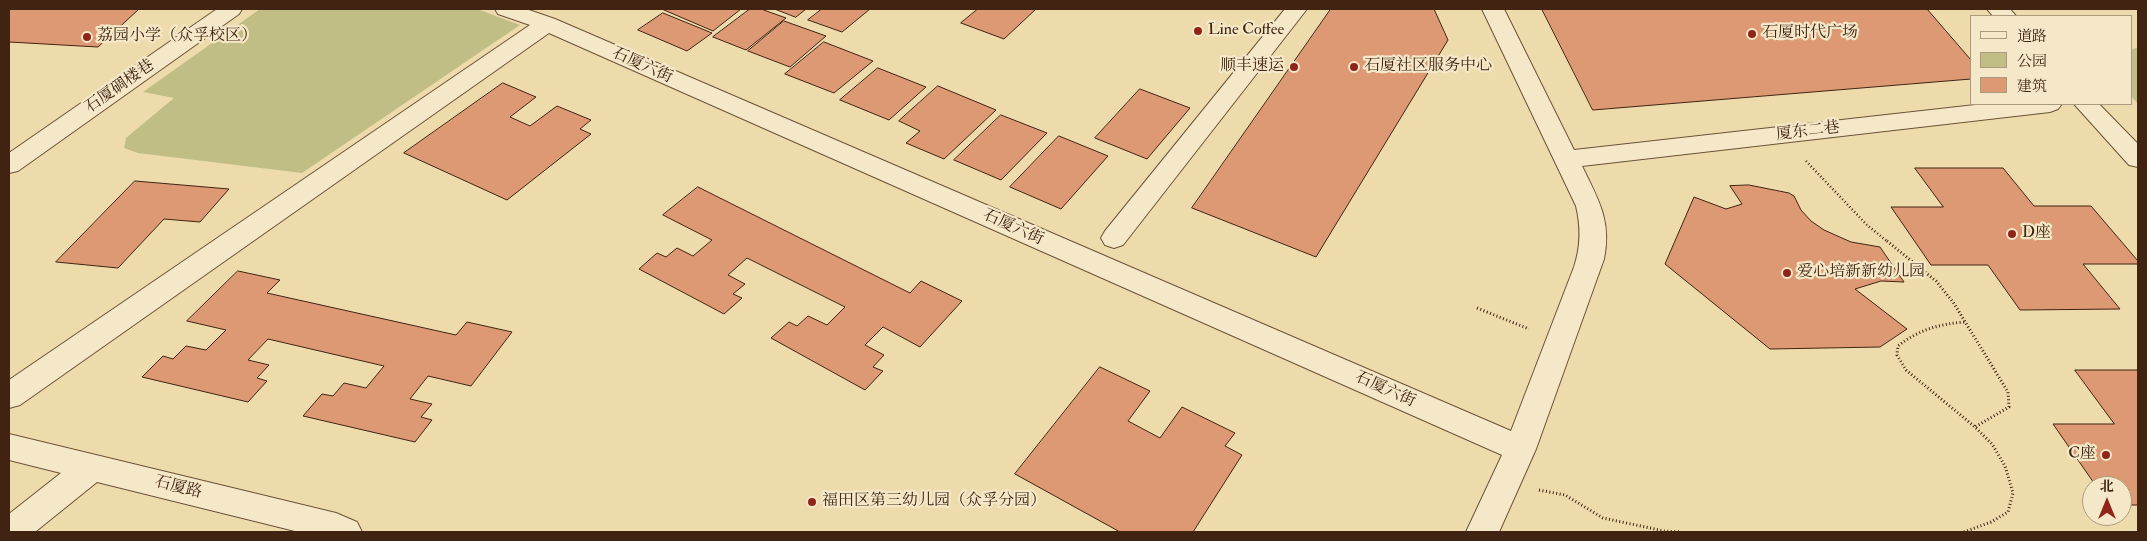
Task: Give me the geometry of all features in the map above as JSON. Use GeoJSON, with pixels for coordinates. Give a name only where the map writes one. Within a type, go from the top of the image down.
{"type":"FeatureCollection","features":[{"type":"Feature","properties":{"kind":"street","name":"石厦碉楼巷"},"geometry":{"type":"LineString","coordinates":[[9,165],[231,9]]}},
{"type":"Feature","properties":{"kind":"street","name":"石厦六街"},"geometry":{"type":"LineString","coordinates":[[506,9],[543,17],[1520,449]]}},
{"type":"Feature","properties":{"kind":"street"},"geometry":{"type":"LineString","coordinates":[[1114,238],[1296,9]]}},
{"type":"Feature","properties":{"kind":"street"},"geometry":{"type":"LineString","coordinates":[[1482,532],[1520,449],[1593,252],[1595,237],[1589,206],[1493,9]]}},
{"type":"Feature","properties":{"kind":"street"},"geometry":{"type":"LineString","coordinates":[[9,396],[543,17]]}},
{"type":"Feature","properties":{"kind":"street","name":"厦东二巷"},"geometry":{"type":"LineString","coordinates":[[1567,159],[2041,105]]}},
{"type":"Feature","properties":{"kind":"street"},"geometry":{"type":"LineString","coordinates":[[2087,105],[2138,160]]}},
{"type":"Feature","properties":{"kind":"street","name":"石厦路"},"geometry":{"type":"LineString","coordinates":[[9,447],[336,527],[345,532]]}},
{"type":"Feature","properties":{"kind":"street"},"geometry":{"type":"LineString","coordinates":[[11,532],[92,467]]}},
{"type":"Feature","properties":{"kind":"path"},"geometry":{"type":"LineString","coordinates":[[1809,164],[1867,225],[1936,281],[1953,302],[2008,392],[2009,407],[1975,426]]}},
{"type":"Feature","properties":{"kind":"path"},"geometry":{"type":"LineString","coordinates":[[1477,308],[1560,342]]}},
{"type":"Feature","properties":{"kind":"path"},"geometry":{"type":"LineString","coordinates":[[1964,532],[1991,522],[2008,512],[2013,492],[2005,466],[1992,444],[1975,426],[1927,389],[1906,370],[1897,355],[1898,346],[1908,337],[1925,328],[1941,324],[1965,322]]}},
{"type":"Feature","properties":{"kind":"path"},"geometry":{"type":"LineString","coordinates":[[1539,490],[1565,495],[1603,518],[1664,531],[1681,532]]}},
{"type":"Feature","properties":{"kind":"green space"},"geometry":{"type":"Polygon","coordinates":[[[260,9],[477,9],[520,25],[302,173],[138,153],[124,148],[126,138],[174,98],[143,92],[260,9]]]}},
{"type":"Feature","properties":{"kind":"green space"},"geometry":{"type":"Polygon","coordinates":[[[2138,48],[2138,104],[2132,97],[2132,49],[2138,48]]]}},
{"type":"Feature","properties":{"kind":"building"},"geometry":{"type":"Polygon","coordinates":[[[9,9],[139,9],[98,47],[9,42],[9,9]]]}},
{"type":"Feature","properties":{"kind":"building"},"geometry":{"type":"Polygon","coordinates":[[[741,9],[713,31],[664,10],[741,9]]]}},
{"type":"Feature","properties":{"kind":"building"},"geometry":{"type":"Polygon","coordinates":[[[750,9],[761,9],[786,18],[746,50],[713,37],[750,9]]]}},
{"type":"Feature","properties":{"kind":"building"},"geometry":{"type":"Polygon","coordinates":[[[775,9],[806,9],[796,17],[775,9]]]}},
{"type":"Feature","properties":{"kind":"building"},"geometry":{"type":"Polygon","coordinates":[[[822,9],[870,9],[842,32],[808,20],[822,9]]]}},
{"type":"Feature","properties":{"kind":"building"},"geometry":{"type":"Polygon","coordinates":[[[978,9],[1036,9],[1004,39],[961,23],[978,9]]]}},
{"type":"Feature","properties":{"kind":"building"},"geometry":{"type":"Polygon","coordinates":[[[1331,9],[1434,9],[1448,40],[1316,257],[1192,208],[1331,9]]]}},
{"type":"Feature","properties":{"kind":"building","name":"石厦时代广场"},"geometry":{"type":"Polygon","coordinates":[[[1542,9],[1927,9],[1970,59],[1970,79],[1593,110],[1542,9]]]}},
{"type":"Feature","properties":{"kind":"building"},"geometry":{"type":"Polygon","coordinates":[[[663,13],[712,33],[687,51],[638,30],[663,13]]]}},
{"type":"Feature","properties":{"kind":"building"},"geometry":{"type":"Polygon","coordinates":[[[784,21],[826,36],[790,67],[748,51],[784,21]]]}},
{"type":"Feature","properties":{"kind":"building"},"geometry":{"type":"Polygon","coordinates":[[[824,42],[873,61],[834,93],[785,74],[824,42]]]}},
{"type":"Feature","properties":{"kind":"building"},"geometry":{"type":"Polygon","coordinates":[[[878,68],[926,87],[889,120],[840,100],[878,68]]]}},
{"type":"Feature","properties":{"kind":"building"},"geometry":{"type":"Polygon","coordinates":[[[503,83],[536,97],[510,117],[530,126],[557,106],[591,120],[580,129],[591,134],[507,200],[404,153],[503,83]]]}},
{"type":"Feature","properties":{"kind":"building"},"geometry":{"type":"Polygon","coordinates":[[[938,86],[996,110],[944,159],[906,143],[920,131],[899,121],[938,86]]]}},
{"type":"Feature","properties":{"kind":"building"},"geometry":{"type":"Polygon","coordinates":[[[1140,89],[1190,108],[1147,159],[1095,138],[1140,89]]]}},
{"type":"Feature","properties":{"kind":"building"},"geometry":{"type":"Polygon","coordinates":[[[1001,115],[1047,133],[1001,180],[954,160],[1001,115]]]}},
{"type":"Feature","properties":{"kind":"building"},"geometry":{"type":"Polygon","coordinates":[[[1059,136],[1108,156],[1061,209],[1010,187],[1059,136]]]}},
{"type":"Feature","properties":{"kind":"building","name":"D座"},"geometry":{"type":"Polygon","coordinates":[[[1915,168],[2003,168],[2034,206],[2091,206],[2138,261],[2138,264],[2083,264],[2120,309],[2020,310],[1988,265],[1931,265],[1891,207],[1943,207],[1915,168]]]}},
{"type":"Feature","properties":{"kind":"building"},"geometry":{"type":"Polygon","coordinates":[[[135,181],[229,189],[200,222],[164,219],[118,268],[56,262],[135,181]]]}},
{"type":"Feature","properties":{"kind":"building","name":"爱心培新新幼儿园"},"geometry":{"type":"Polygon","coordinates":[[[1749,185],[1789,193],[1794,196],[1801,210],[1811,221],[1824,230],[1851,242],[1880,247],[1904,282],[1881,281],[1855,289],[1907,329],[1880,347],[1770,349],[1665,264],[1694,197],[1726,209],[1742,204],[1730,186],[1749,185]]]}},
{"type":"Feature","properties":{"kind":"building"},"geometry":{"type":"Polygon","coordinates":[[[698,187],[910,293],[921,281],[962,301],[920,347],[883,327],[865,345],[884,355],[873,367],[883,371],[865,390],[771,338],[789,322],[797,326],[808,316],[827,325],[845,307],[747,258],[728,275],[745,284],[733,294],[742,298],[724,314],[639,269],[657,253],[666,257],[677,248],[693,256],[712,240],[663,215],[698,187]]]}},
{"type":"Feature","properties":{"kind":"building"},"geometry":{"type":"Polygon","coordinates":[[[238,271],[280,280],[267,293],[456,335],[467,322],[512,332],[471,386],[428,376],[410,399],[432,404],[421,417],[432,420],[415,442],[303,416],[322,394],[333,396],[344,383],[366,388],[384,366],[268,339],[248,360],[269,365],[257,378],[267,381],[248,402],[142,377],[163,356],[173,359],[186,346],[206,350],[226,330],[187,321],[238,271]]]}},
{"type":"Feature","properties":{"kind":"building"},"geometry":{"type":"Polygon","coordinates":[[[1100,367],[1150,391],[1128,421],[1160,438],[1182,407],[1235,433],[1225,446],[1242,455],[1193,532],[1120,532],[1015,474],[1100,367]]]}},
{"type":"Feature","properties":{"kind":"building","name":"C座"},"geometry":{"type":"Polygon","coordinates":[[[2075,370],[2138,370],[2138,505],[2132,505],[2132,476],[2089,476],[2053,424],[2114,424],[2075,370]]]}},
{"type":"Feature","properties":{"kind":"place","name":"Line Coffee"},"geometry":{"type":"Point","coordinates":[1198,31]}},
{"type":"Feature","properties":{"kind":"place","name":"石厦时代广场"},"geometry":{"type":"Point","coordinates":[1752,34]}},
{"type":"Feature","properties":{"kind":"place","name":"荔园小学（众孚校区）"},"geometry":{"type":"Point","coordinates":[87,37]}},
{"type":"Feature","properties":{"kind":"place","name":"顺丰速运"},"geometry":{"type":"Point","coordinates":[1294,67]}},
{"type":"Feature","properties":{"kind":"place","name":"石厦社区服务中心"},"geometry":{"type":"Point","coordinates":[1354,67]}},
{"type":"Feature","properties":{"kind":"place","name":"D座"},"geometry":{"type":"Point","coordinates":[2012,234]}},
{"type":"Feature","properties":{"kind":"place","name":"爱心培新新幼儿园"},"geometry":{"type":"Point","coordinates":[1787,273]}},
{"type":"Feature","properties":{"kind":"place","name":"C座"},"geometry":{"type":"Point","coordinates":[2106,455]}},
{"type":"Feature","properties":{"kind":"place","name":"福田区第三幼儿园（众孚分园）"},"geometry":{"type":"Point","coordinates":[812,502]}}]}
